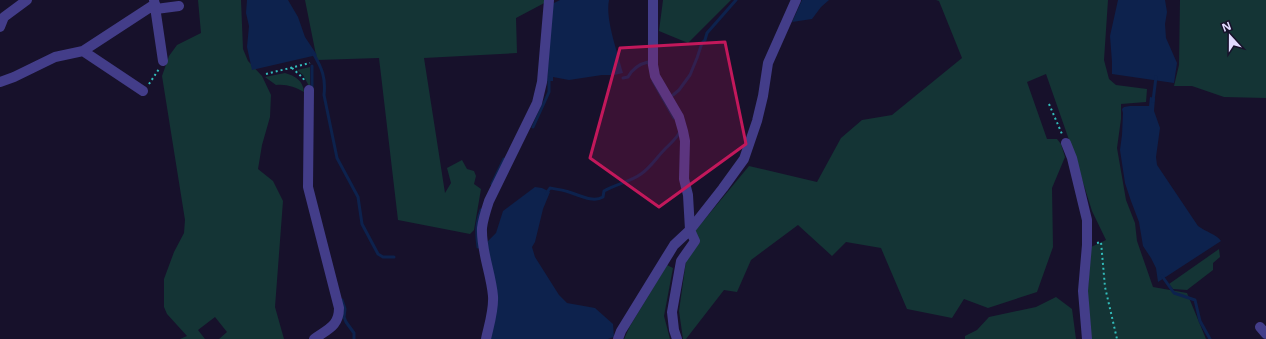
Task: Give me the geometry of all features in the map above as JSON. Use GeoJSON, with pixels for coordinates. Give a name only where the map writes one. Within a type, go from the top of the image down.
{"type":"FeatureCollection","features":[{"type":"Feature","properties":{"kind":"street"},"geometry":{"type":"LineString","coordinates":[[0,28],[4,17],[27,0]]}},
{"type":"Feature","properties":{"kind":"street"},"geometry":{"type":"LineString","coordinates":[[486,339],[493,307],[493,296],[483,244],[482,228],[484,214],[537,103],[542,82],[548,0]]}},
{"type":"Feature","properties":{"kind":"street"},"geometry":{"type":"LineString","coordinates":[[653,0],[653,65],[657,81],[678,117],[683,131],[685,141],[684,179],[688,195],[690,230],[695,242],[681,261],[672,312],[674,330],[677,339]]}},
{"type":"Feature","properties":{"kind":"street"},"geometry":{"type":"LineString","coordinates":[[618,339],[621,331],[674,245],[690,230],[744,159],[757,121],[763,96],[768,63],[796,0]]}},
{"type":"Feature","properties":{"kind":"street"},"geometry":{"type":"LineString","coordinates":[[155,4],[162,61]]}},
{"type":"Feature","properties":{"kind":"street"},"geometry":{"type":"LineString","coordinates":[[0,82],[14,77],[55,57],[83,51],[155,4],[180,6]]}},
{"type":"Feature","properties":{"kind":"street"},"geometry":{"type":"LineString","coordinates":[[83,51],[143,91]]}},
{"type":"Feature","properties":{"kind":"street"},"geometry":{"type":"LineString","coordinates":[[309,90],[308,188],[339,308],[337,323],[314,339]]}},
{"type":"Feature","properties":{"kind":"street"},"geometry":{"type":"LineString","coordinates":[[1066,143],[1072,158],[1087,220],[1087,245],[1083,291],[1087,339]]}},
{"type":"Feature","properties":{"kind":"path"},"geometry":{"type":"LineString","coordinates":[[143,91],[162,66],[162,61]]}},
{"type":"Feature","properties":{"kind":"path"},"geometry":{"type":"LineString","coordinates":[[266,74],[310,63]]}},
{"type":"Feature","properties":{"kind":"path"},"geometry":{"type":"LineString","coordinates":[[292,68],[303,78],[309,90]]}},
{"type":"Feature","properties":{"kind":"path"},"geometry":{"type":"LineString","coordinates":[[1049,104],[1066,143]]}},
{"type":"Feature","properties":{"kind":"path"},"geometry":{"type":"LineString","coordinates":[[1087,245],[1101,242],[1105,287],[1117,339]]}},
{"type":"Feature","properties":{"kind":"highlighted area"},"geometry":{"type":"Polygon","coordinates":[[[725,42],[746,144],[659,207],[590,158],[620,48],[725,42]]]}},
{"type":"Feature","properties":{"kind":"green space"},"geometry":{"type":"Polygon","coordinates":[[[198,0],[241,0],[243,49],[248,61],[262,76],[271,95],[270,117],[262,145],[258,169],[273,181],[283,201],[275,307],[284,339],[219,339],[227,332],[215,317],[198,330],[205,339],[180,339],[187,336],[167,314],[164,307],[164,279],[174,252],[184,233],[185,220],[162,76],[169,56],[177,45],[201,33],[198,0]]]}},
{"type":"Feature","properties":{"kind":"green space"},"geometry":{"type":"Polygon","coordinates":[[[305,0],[550,0],[516,18],[517,53],[424,58],[445,193],[451,183],[447,168],[462,160],[467,169],[474,171],[476,176],[474,184],[481,189],[474,230],[470,234],[398,220],[379,58],[317,60],[305,0]]]}},
{"type":"Feature","properties":{"kind":"green space"},"geometry":{"type":"Polygon","coordinates":[[[663,0],[731,0],[688,43],[659,31],[663,0]]]}},
{"type":"Feature","properties":{"kind":"green space"},"geometry":{"type":"Polygon","coordinates":[[[936,0],[1108,0],[1104,60],[1109,79],[1116,85],[1147,89],[1146,102],[1121,104],[1121,119],[1117,148],[1126,200],[1135,223],[1137,241],[1153,287],[1187,293],[1206,339],[1090,339],[1087,301],[1091,247],[1106,240],[1092,211],[1046,74],[1027,82],[1047,139],[1057,139],[1061,144],[1065,157],[1052,188],[1053,247],[1037,292],[988,308],[964,299],[952,318],[907,309],[881,248],[846,242],[832,256],[798,225],[751,260],[737,292],[724,290],[686,339],[683,339],[679,311],[686,261],[700,242],[695,231],[749,166],[817,182],[841,138],[862,120],[892,115],[962,58],[939,1],[936,0]]]}},
{"type":"Feature","properties":{"kind":"green space"},"geometry":{"type":"Polygon","coordinates":[[[1180,0],[1266,0],[1266,98],[1224,97],[1192,86],[1174,86],[1179,65],[1180,0]]]}},
{"type":"Feature","properties":{"kind":"green space"},"geometry":{"type":"Polygon","coordinates":[[[310,67],[309,86],[303,75],[297,70],[310,67]]]}},
{"type":"Feature","properties":{"kind":"green space"},"geometry":{"type":"Polygon","coordinates":[[[285,73],[298,79],[302,84],[304,92],[291,86],[276,85],[265,77],[285,73]]]}},
{"type":"Feature","properties":{"kind":"green space"},"geometry":{"type":"Polygon","coordinates":[[[1219,249],[1220,257],[1213,263],[1213,270],[1187,290],[1173,289],[1169,284],[1219,249]]]}},
{"type":"Feature","properties":{"kind":"green space"},"geometry":{"type":"Polygon","coordinates":[[[667,265],[673,268],[664,316],[670,339],[624,339],[630,326],[667,265]]]}},
{"type":"Feature","properties":{"kind":"green space"},"geometry":{"type":"Polygon","coordinates":[[[1056,297],[1072,309],[1076,339],[965,339],[965,336],[977,330],[989,317],[1036,307],[1056,297]]]}},
{"type":"Feature","properties":{"kind":"water"},"geometry":{"type":"Polygon","coordinates":[[[247,0],[288,0],[298,17],[305,37],[317,55],[252,70],[247,47],[249,26],[246,13],[247,0]]]}},
{"type":"Feature","properties":{"kind":"water"},"geometry":{"type":"Polygon","coordinates":[[[560,0],[609,0],[608,8],[610,27],[623,73],[569,80],[553,77],[553,81],[547,81],[552,4],[560,0]]]}},
{"type":"Feature","properties":{"kind":"water"},"geometry":{"type":"Polygon","coordinates":[[[802,0],[829,0],[821,7],[812,19],[792,22],[802,0]]]}},
{"type":"Feature","properties":{"kind":"water"},"geometry":{"type":"Polygon","coordinates":[[[1118,0],[1165,0],[1167,12],[1165,24],[1166,38],[1177,63],[1174,83],[1112,74],[1110,36],[1118,0]]]}},
{"type":"Feature","properties":{"kind":"water"},"geometry":{"type":"Polygon","coordinates":[[[1150,97],[1155,98],[1154,111],[1160,128],[1156,157],[1157,165],[1198,226],[1221,241],[1158,282],[1156,268],[1143,246],[1139,222],[1125,183],[1120,150],[1122,135],[1122,109],[1130,106],[1149,106],[1150,97]]]}},
{"type":"Feature","properties":{"kind":"water"},"geometry":{"type":"Polygon","coordinates":[[[535,187],[542,188],[550,192],[543,209],[535,242],[532,247],[535,257],[559,295],[567,303],[595,308],[613,324],[614,337],[608,339],[490,339],[487,242],[496,233],[503,211],[535,187]]]}},
{"type":"Feature","properties":{"kind":"waterway"},"geometry":{"type":"LineString","coordinates":[[673,95],[679,90],[690,75],[707,33],[736,0]]}},
{"type":"Feature","properties":{"kind":"waterway"},"geometry":{"type":"LineString","coordinates":[[313,53],[321,68],[324,78],[324,95],[337,158],[358,197],[362,224],[378,254],[383,257],[394,257]]}},
{"type":"Feature","properties":{"kind":"waterway"},"geometry":{"type":"LineString","coordinates":[[623,78],[628,77],[639,65],[648,62],[649,64]]}},
{"type":"Feature","properties":{"kind":"waterway"},"geometry":{"type":"LineString","coordinates":[[312,66],[312,90]]}},
{"type":"Feature","properties":{"kind":"waterway"},"geometry":{"type":"LineString","coordinates":[[1153,101],[1156,77]]}},
{"type":"Feature","properties":{"kind":"waterway"},"geometry":{"type":"LineString","coordinates":[[533,127],[549,92],[549,78]]}},
{"type":"Feature","properties":{"kind":"waterway"},"geometry":{"type":"LineString","coordinates":[[653,81],[674,118]]}},
{"type":"Feature","properties":{"kind":"waterway"},"geometry":{"type":"LineString","coordinates":[[546,194],[550,188],[567,191],[590,199],[599,199],[603,197],[604,191],[637,177],[645,171],[679,133]]}},
{"type":"Feature","properties":{"kind":"waterway"},"geometry":{"type":"LineString","coordinates":[[492,184],[504,159]]}},
{"type":"Feature","properties":{"kind":"waterway"},"geometry":{"type":"LineString","coordinates":[[479,246],[478,247],[477,228],[481,210]]}},
{"type":"Feature","properties":{"kind":"waterway"},"geometry":{"type":"LineString","coordinates":[[1162,276],[1174,293],[1195,300],[1200,321],[1210,339]]}},
{"type":"Feature","properties":{"kind":"waterway"},"geometry":{"type":"LineString","coordinates":[[342,300],[345,309],[344,317],[354,333],[354,339]]}}]}
